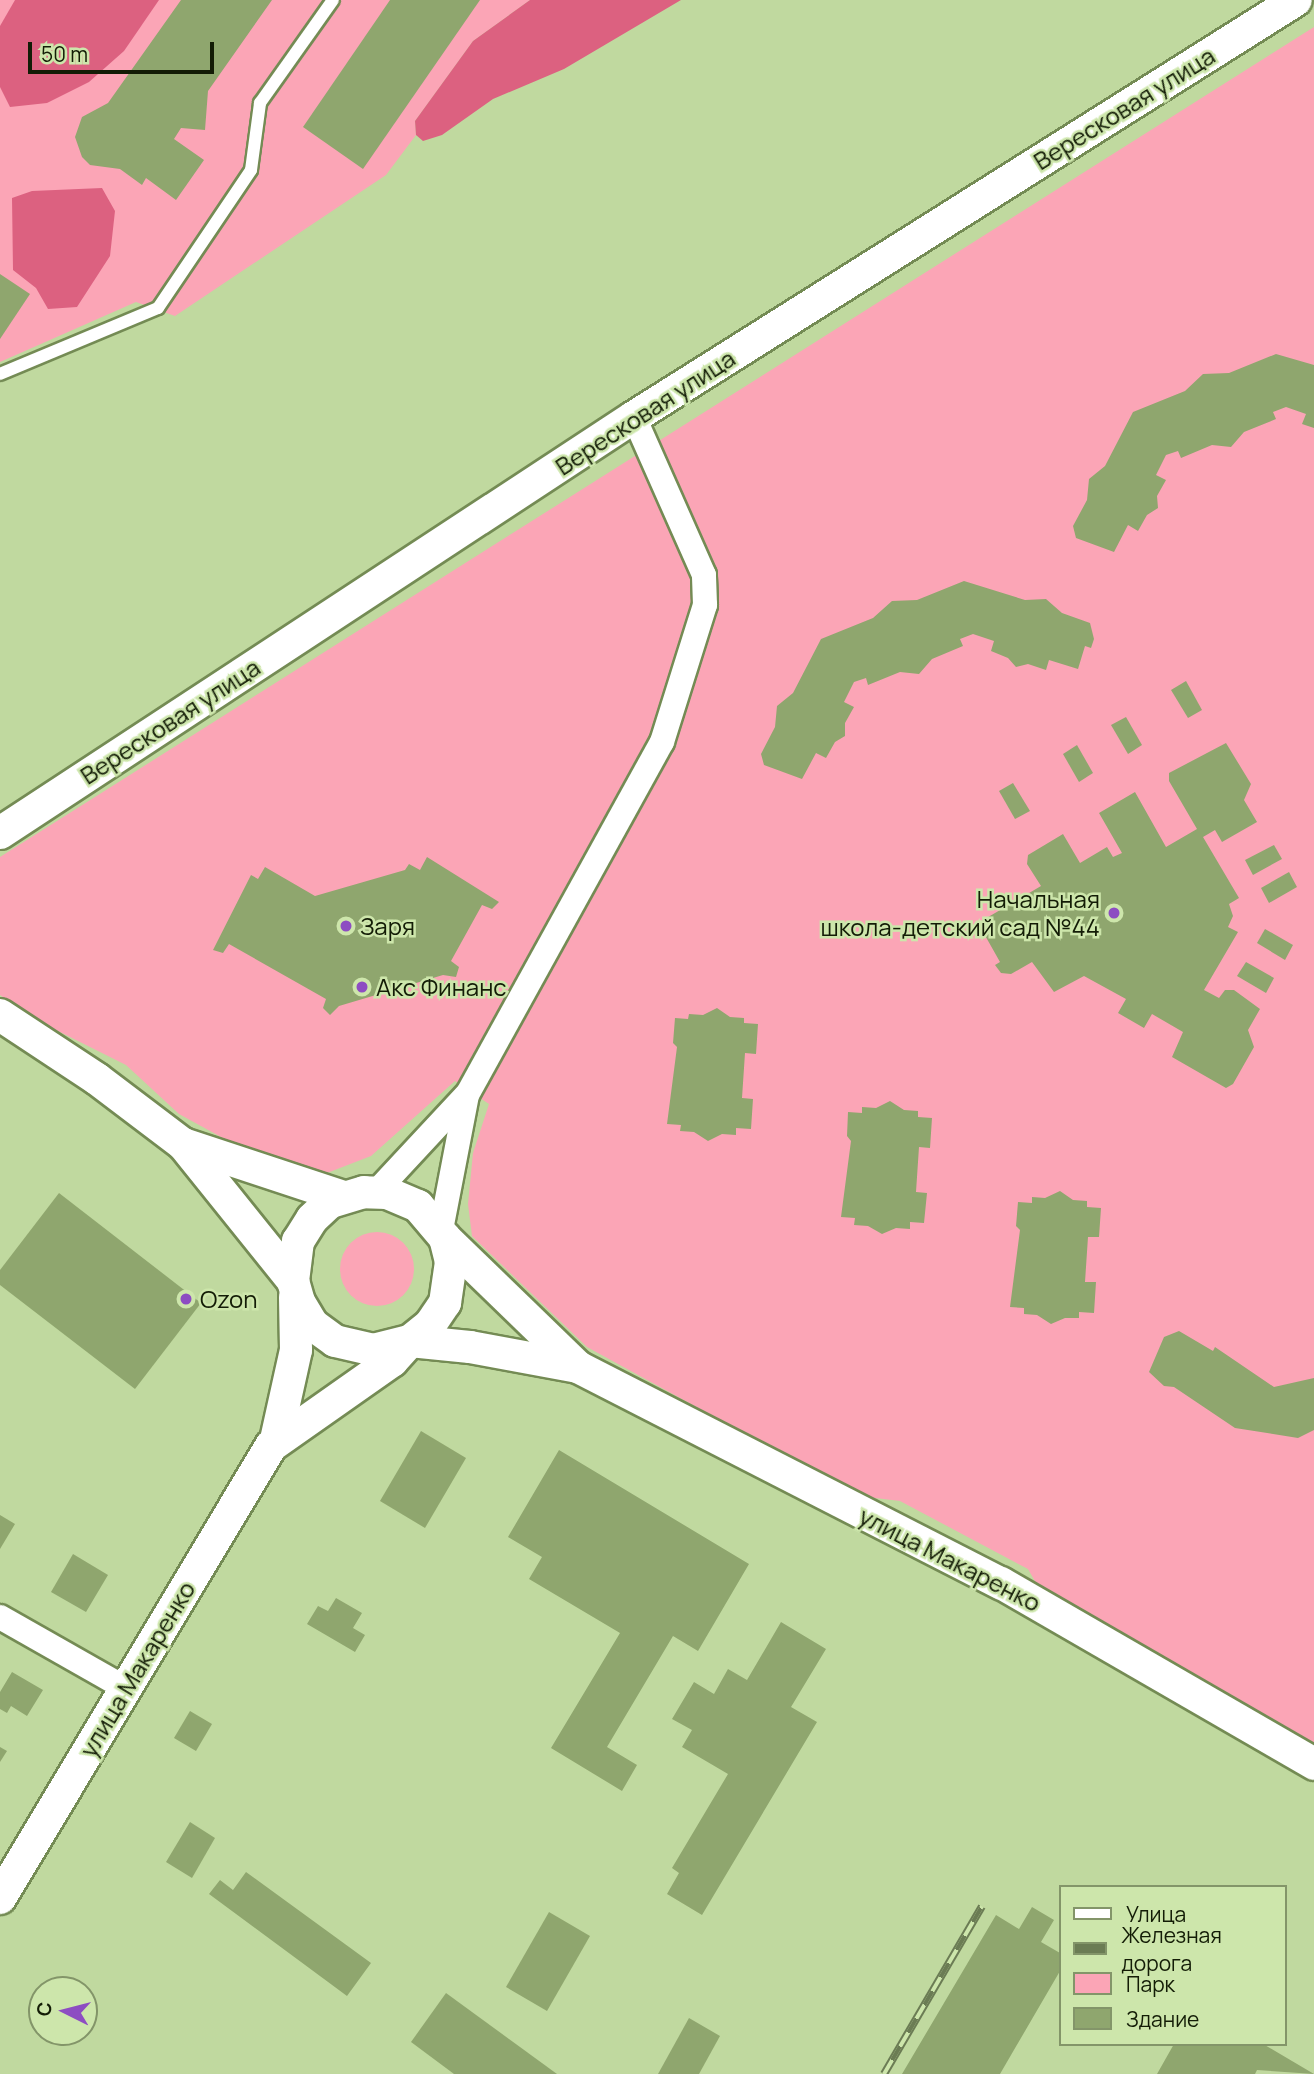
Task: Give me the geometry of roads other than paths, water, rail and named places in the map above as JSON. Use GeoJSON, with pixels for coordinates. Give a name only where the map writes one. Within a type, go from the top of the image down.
{"type":"FeatureCollection","features":[{"type":"Feature","properties":{"kind":"street","name":"Вересковая улица"},"geometry":{"type":"LineString","coordinates":[[0,833],[635,417],[1296,0]]}},
{"type":"Feature","properties":{"kind":"street"},"geometry":{"type":"LineString","coordinates":[[376,1192],[467,1095],[662,742],[705,605],[704,575],[635,417]]}},
{"type":"Feature","properties":{"kind":"street"},"geometry":{"type":"LineString","coordinates":[[0,1015],[97,1079],[183,1144],[294,1285],[313,1325],[347,1347],[387,1349],[410,1341],[430,1325],[445,1303],[451,1276],[443,1234],[467,1095]]}},
{"type":"Feature","properties":{"kind":"street"},"geometry":{"type":"LineString","coordinates":[[183,1144],[343,1197]]}},
{"type":"Feature","properties":{"kind":"street"},"geometry":{"type":"LineString","coordinates":[[294,1285],[295,1254],[304,1230],[322,1209],[343,1197],[376,1192],[418,1206],[443,1234]]}},
{"type":"Feature","properties":{"kind":"street","name":"улица Макаренко"},"geometry":{"type":"LineString","coordinates":[[443,1234],[578,1367]]}},
{"type":"Feature","properties":{"kind":"street","name":"улица Макаренко"},"geometry":{"type":"LineString","coordinates":[[0,1898],[276,1440],[296,1350],[294,1285]]}},
{"type":"Feature","properties":{"kind":"street","name":"улица Макаренко"},"geometry":{"type":"LineString","coordinates":[[276,1440],[391,1360],[410,1341],[470,1347],[578,1367],[1001,1583],[1314,1764]]}},
{"type":"Feature","properties":{"kind":"street"},"geometry":{"type":"LineString","coordinates":[[0,1617],[125,1688]]}},
{"type":"Feature","properties":{"kind":"lane"},"geometry":{"type":"LineString","coordinates":[[0,374],[158,308],[251,170],[260,103],[333,0]]}},
{"type":"Feature","properties":{"kind":"railway"},"geometry":{"type":"LineString","coordinates":[[884,2074],[982,1906]]}},
{"type":"Feature","properties":{"kind":"place","name":"Начальная школа-детский сад №44"},"geometry":{"type":"Point","coordinates":[1114,913]}},
{"type":"Feature","properties":{"kind":"place","name":"Заря"},"geometry":{"type":"Point","coordinates":[346,926]}},
{"type":"Feature","properties":{"kind":"place","name":"Акс Финанс"},"geometry":{"type":"Point","coordinates":[362,987]}},
{"type":"Feature","properties":{"kind":"place","name":"Ozon"},"geometry":{"type":"Point","coordinates":[186,1299]}}]}
